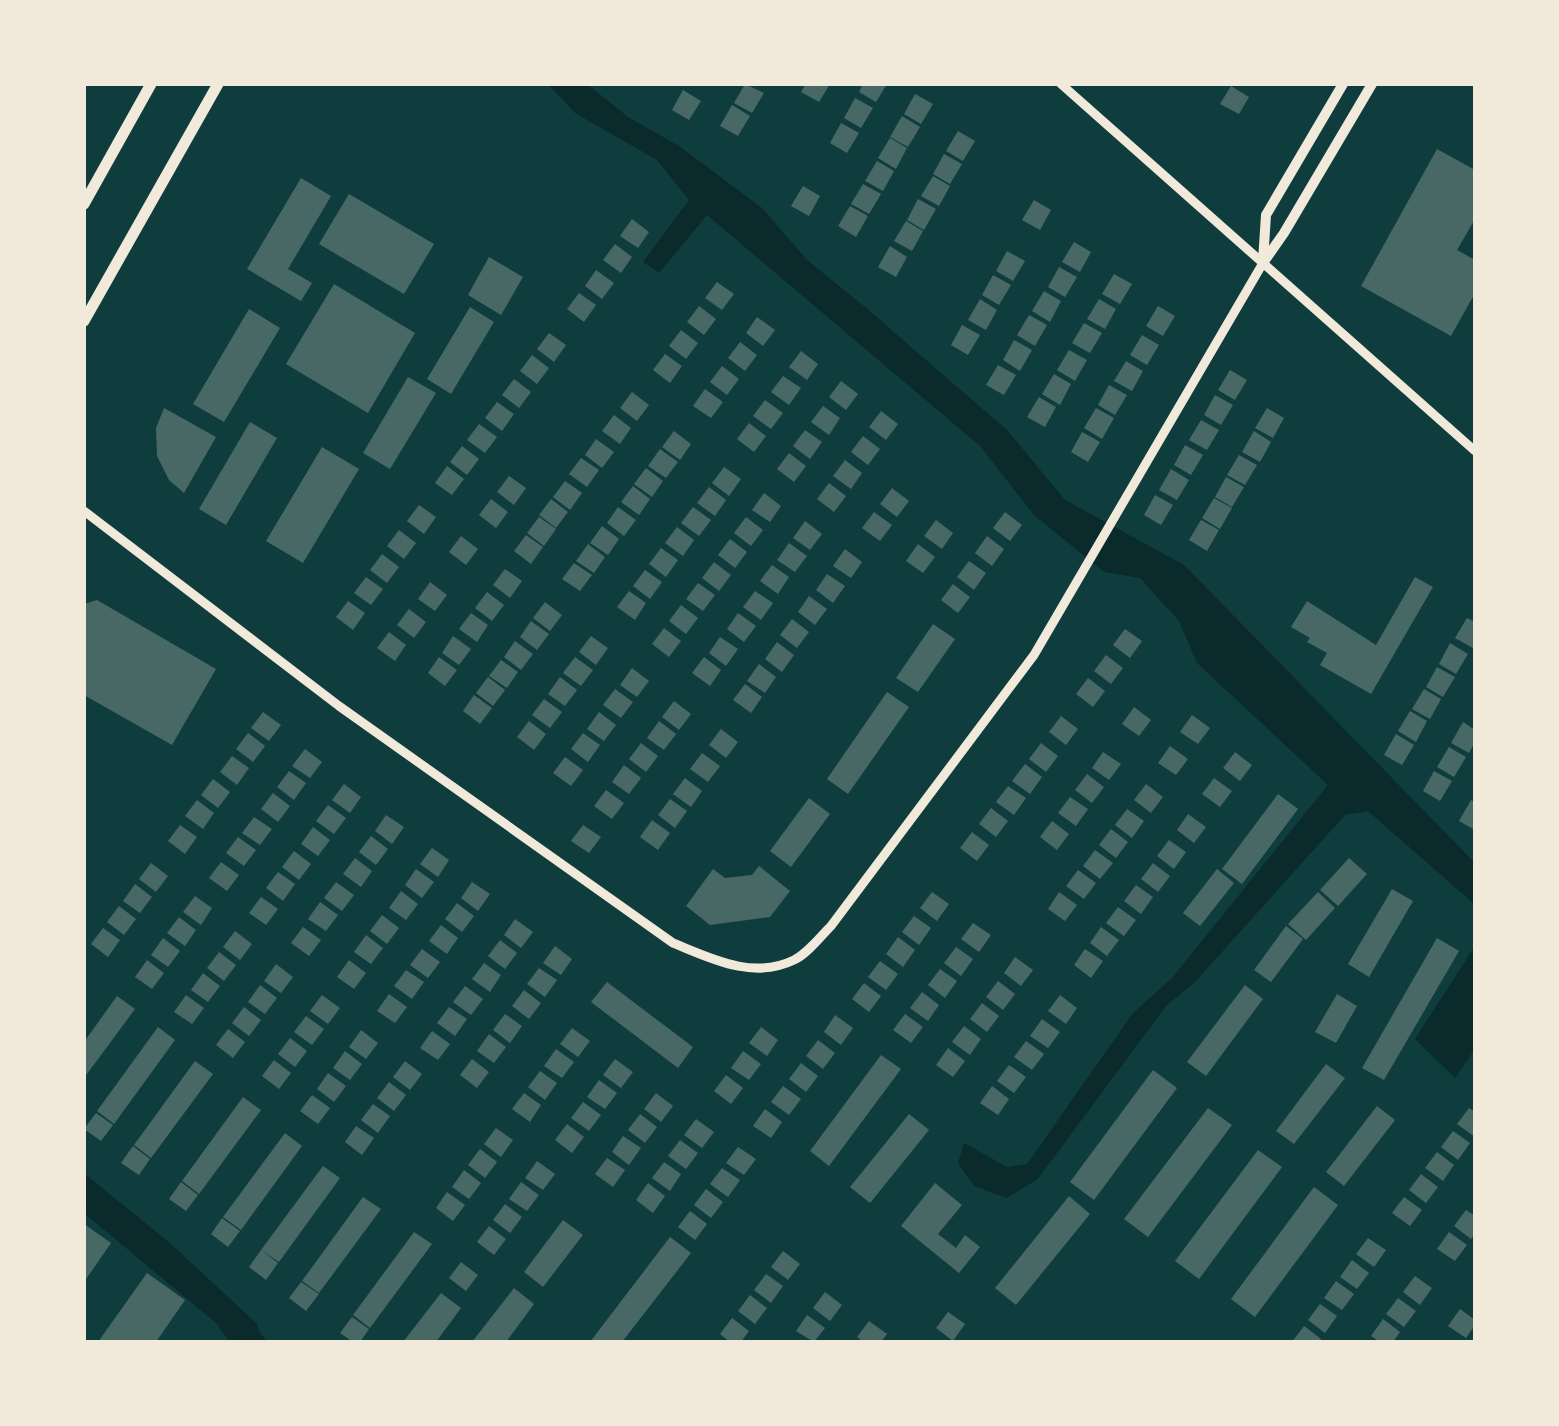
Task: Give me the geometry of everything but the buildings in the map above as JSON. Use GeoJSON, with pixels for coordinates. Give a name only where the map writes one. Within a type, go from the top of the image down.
{"type":"FeatureCollection","features":[{"type":"Feature","properties":{"kind":"main road"},"geometry":{"type":"LineString","coordinates":[[84,204],[151,84]]}},
{"type":"Feature","properties":{"kind":"main road"},"geometry":{"type":"LineString","coordinates":[[84,321],[218,84]]}},
{"type":"Feature","properties":{"kind":"main road"},"geometry":{"type":"LineString","coordinates":[[1263,263],[1266,215],[1343,84]]}},
{"type":"Feature","properties":{"kind":"main road"},"geometry":{"type":"LineString","coordinates":[[1263,263],[1372,84]]}},
{"type":"Feature","properties":{"kind":"street"},"geometry":{"type":"LineString","coordinates":[[1061,84],[1475,451]]}},
{"type":"Feature","properties":{"kind":"street"},"geometry":{"type":"LineString","coordinates":[[84,511],[339,706],[673,943],[714,960],[762,971],[796,960],[831,926],[1034,655],[1263,263]]}},
{"type":"Feature","properties":{"kind":"water"},"geometry":{"type":"Polygon","coordinates":[[[548,84],[587,84],[628,117],[679,146],[762,208],[807,260],[1008,431],[1065,500],[1184,565],[1475,863],[1475,909],[1472,902],[1368,811],[1345,815],[1196,981],[1166,1006],[1037,1180],[1006,1198],[974,1186],[958,1163],[964,1143],[1007,1167],[1027,1164],[1133,1013],[1172,978],[1328,785],[1197,663],[1179,621],[1140,578],[1104,572],[1034,515],[980,446],[707,215],[659,273],[643,262],[689,200],[657,160],[575,113],[548,84]]]}},
{"type":"Feature","properties":{"kind":"water"},"geometry":{"type":"Polygon","coordinates":[[[1475,946],[1475,1049],[1455,1078],[1415,1039],[1475,946]]]}},
{"type":"Feature","properties":{"kind":"water"},"geometry":{"type":"Polygon","coordinates":[[[84,1173],[171,1244],[257,1324],[268,1342],[230,1342],[216,1323],[84,1213],[84,1173]]]}}]}
